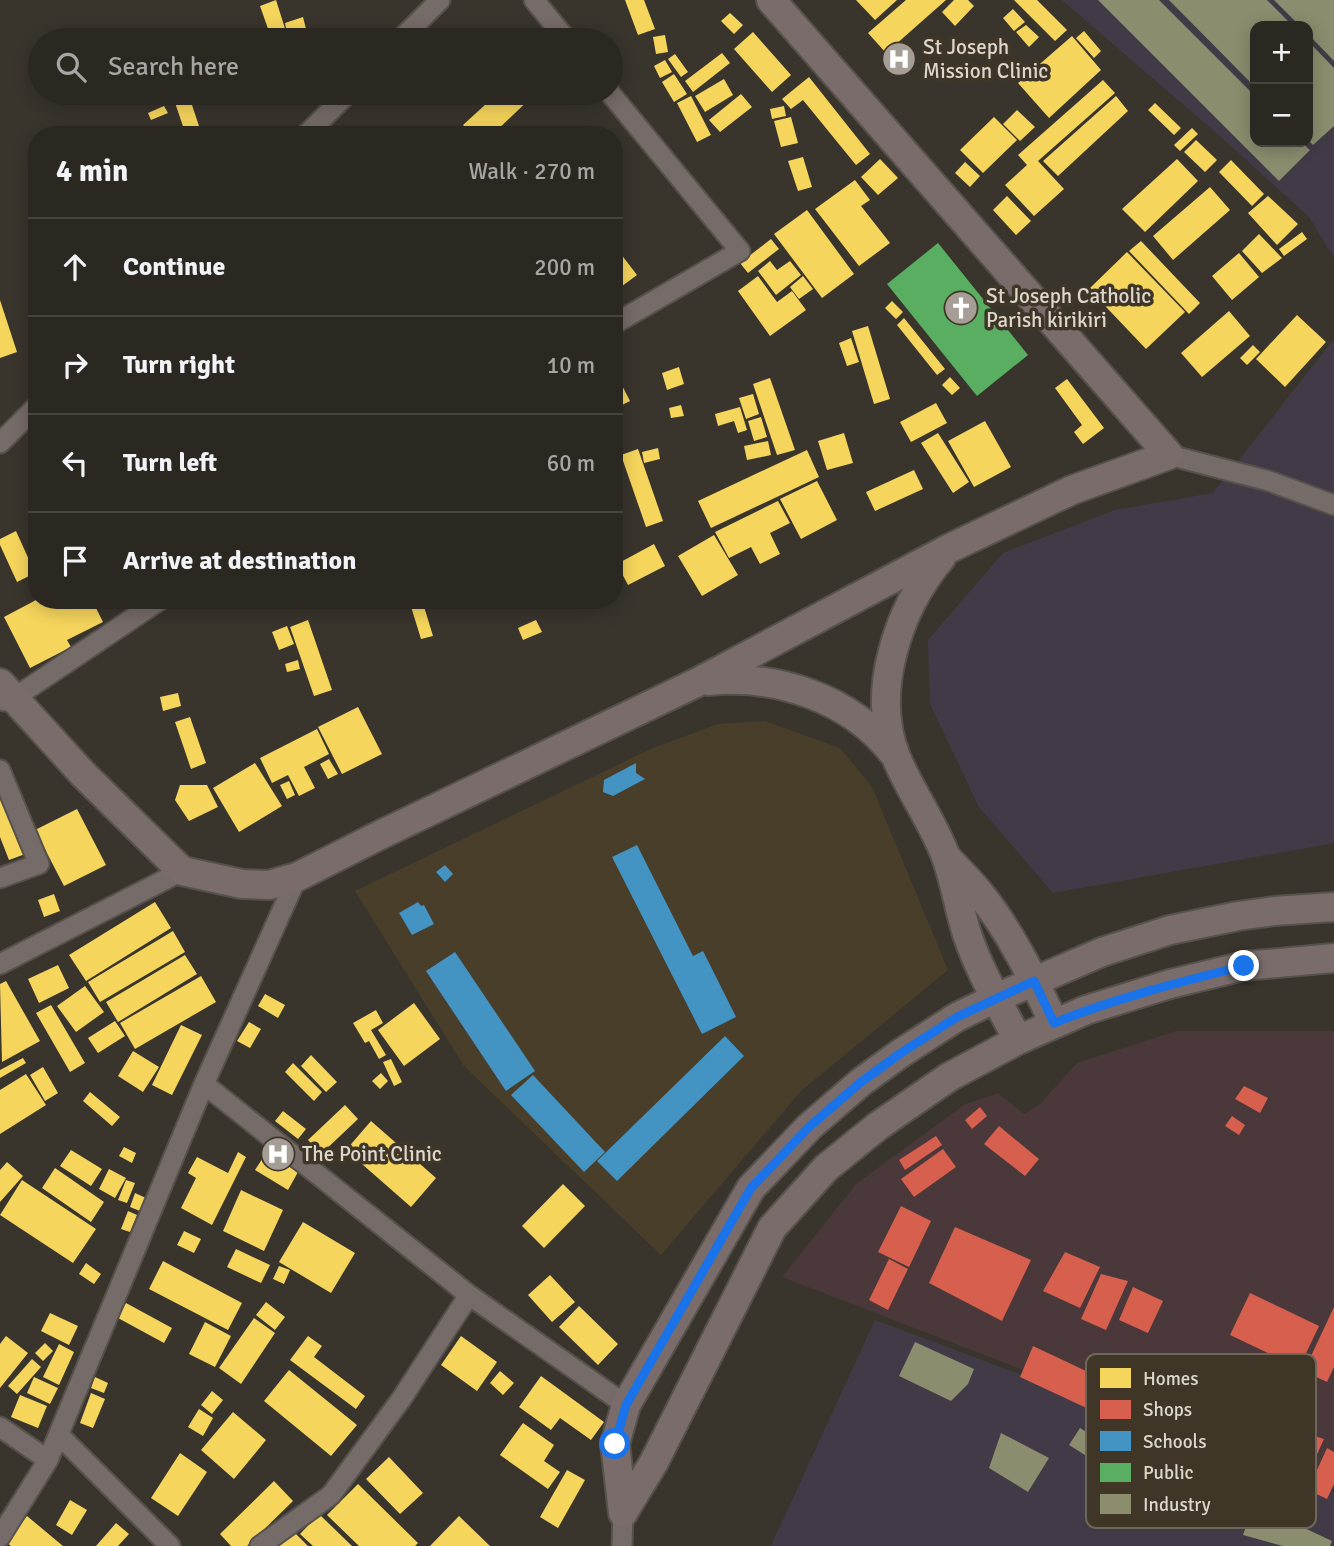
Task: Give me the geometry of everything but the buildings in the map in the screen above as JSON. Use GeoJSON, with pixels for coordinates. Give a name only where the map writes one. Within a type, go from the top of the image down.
{"type":"FeatureCollection","features":[{"type":"Feature","properties":{"kind":"main road"},"geometry":{"type":"LineString","coordinates":[[5,694],[83,775],[182,870],[242,884],[269,885],[298,877],[698,682],[948,549],[1072,490],[1169,455],[771,0]]}},
{"type":"Feature","properties":{"kind":"main road"},"geometry":{"type":"LineString","coordinates":[[948,549],[924,578],[898,635],[887,688],[888,730],[896,757],[946,857],[967,935],[1018,1040]]}},
{"type":"Feature","properties":{"kind":"main road"},"geometry":{"type":"LineString","coordinates":[[698,682],[762,680],[794,687],[854,717],[878,734],[896,757]]}},
{"type":"Feature","properties":{"kind":"main road"},"geometry":{"type":"LineString","coordinates":[[946,857],[981,894],[1007,933],[1054,1023]]}},
{"type":"Feature","properties":{"kind":"main road"},"geometry":{"type":"LineString","coordinates":[[622,1513],[615,1444],[626,1405],[751,1188],[809,1127],[861,1082],[946,1024],[996,998],[1102,952],[1170,930],[1274,911],[1334,907]]}},
{"type":"Feature","properties":{"kind":"main road"},"geometry":{"type":"LineString","coordinates":[[622,1513],[654,1462],[772,1228],[827,1168],[878,1126],[949,1077],[1018,1040],[1086,1010],[1244,966],[1334,958]]}},
{"type":"Feature","properties":{"kind":"street"},"geometry":{"type":"LineString","coordinates":[[412,28],[440,0]]}},
{"type":"Feature","properties":{"kind":"street"},"geometry":{"type":"LineString","coordinates":[[534,0],[557,28]]}},
{"type":"Feature","properties":{"kind":"street"},"geometry":{"type":"LineString","coordinates":[[315,126],[336,105]]}},
{"type":"Feature","properties":{"kind":"street"},"geometry":{"type":"LineString","coordinates":[[620,105],[740,251],[623,319]]}},
{"type":"Feature","properties":{"kind":"street"},"geometry":{"type":"LineString","coordinates":[[0,443],[28,415]]}},
{"type":"Feature","properties":{"kind":"street"},"geometry":{"type":"LineString","coordinates":[[1169,455],[1269,481],[1334,505]]}},
{"type":"Feature","properties":{"kind":"street"},"geometry":{"type":"LineString","coordinates":[[5,694],[145,609]]}},
{"type":"Feature","properties":{"kind":"street"},"geometry":{"type":"LineString","coordinates":[[0,770],[39,864],[0,878]]}},
{"type":"Feature","properties":{"kind":"street"},"geometry":{"type":"LineString","coordinates":[[0,964],[182,870]]}},
{"type":"Feature","properties":{"kind":"street"},"geometry":{"type":"LineString","coordinates":[[0,1537],[48,1460],[204,1084],[298,877]]}},
{"type":"Feature","properties":{"kind":"street"},"geometry":{"type":"LineString","coordinates":[[204,1084],[468,1295],[626,1405]]}},
{"type":"Feature","properties":{"kind":"street"},"geometry":{"type":"LineString","coordinates":[[260,1546],[331,1495],[402,1398],[468,1295]]}},
{"type":"Feature","properties":{"kind":"street"},"geometry":{"type":"LineString","coordinates":[[0,1427],[48,1460]]}},
{"type":"Feature","properties":{"kind":"street"},"geometry":{"type":"LineString","coordinates":[[59,1435],[170,1546]]}},
{"type":"Feature","properties":{"kind":"street"},"geometry":{"type":"LineString","coordinates":[[622,1513],[622,1546]]}},
{"type":"Feature","properties":{"kind":"shaded area"},"geometry":{"type":"Polygon","coordinates":[[[1062,0],[1334,0],[1334,258],[1309,217],[1062,0]]]}},
{"type":"Feature","properties":{"kind":"shaded area"},"geometry":{"type":"Polygon","coordinates":[[[1334,339],[1334,843],[1053,893],[979,807],[930,704],[928,640],[1003,553],[1115,510],[1213,493],[1334,339]]]}},
{"type":"Feature","properties":{"kind":"shaded area"},"geometry":{"type":"Polygon","coordinates":[[[765,721],[840,748],[872,787],[948,970],[801,1091],[661,1255],[464,1066],[355,891],[653,748],[718,724],[765,721]]]}},
{"type":"Feature","properties":{"kind":"shaded area"},"geometry":{"type":"Polygon","coordinates":[[[1176,1031],[1334,1031],[1334,1490],[1316,1483],[1316,1354],[1086,1354],[1086,1394],[782,1277],[856,1184],[964,1105],[998,1093],[1024,1114],[1040,1104],[1077,1063],[1176,1031]]]}},
{"type":"Feature","properties":{"kind":"shaded area"},"geometry":{"type":"Polygon","coordinates":[[[875,1320],[1086,1399],[1086,1528],[1316,1528],[1316,1485],[1334,1492],[1334,1546],[771,1546],[875,1320]]]}},
{"type":"Feature","properties":{"kind":"place","name":"St Joseph Mission Clinic"},"geometry":{"type":"Point","coordinates":[899,59]}},
{"type":"Feature","properties":{"kind":"place","name":"St Joseph Catholic Parish kirikiri"},"geometry":{"type":"Point","coordinates":[961,308]}},
{"type":"Feature","properties":{"kind":"place","name":"The Point Clinic"},"geometry":{"type":"Point","coordinates":[278,1154]}},
{"type":"Feature","properties":{"kind":"route"},"geometry":{"type":"LineString","coordinates":[[615,1444],[626,1405],[751,1188],[809,1127],[861,1082],[957,1017],[1034,981],[1054,1023],[1086,1010],[1244,966]]}}]}
